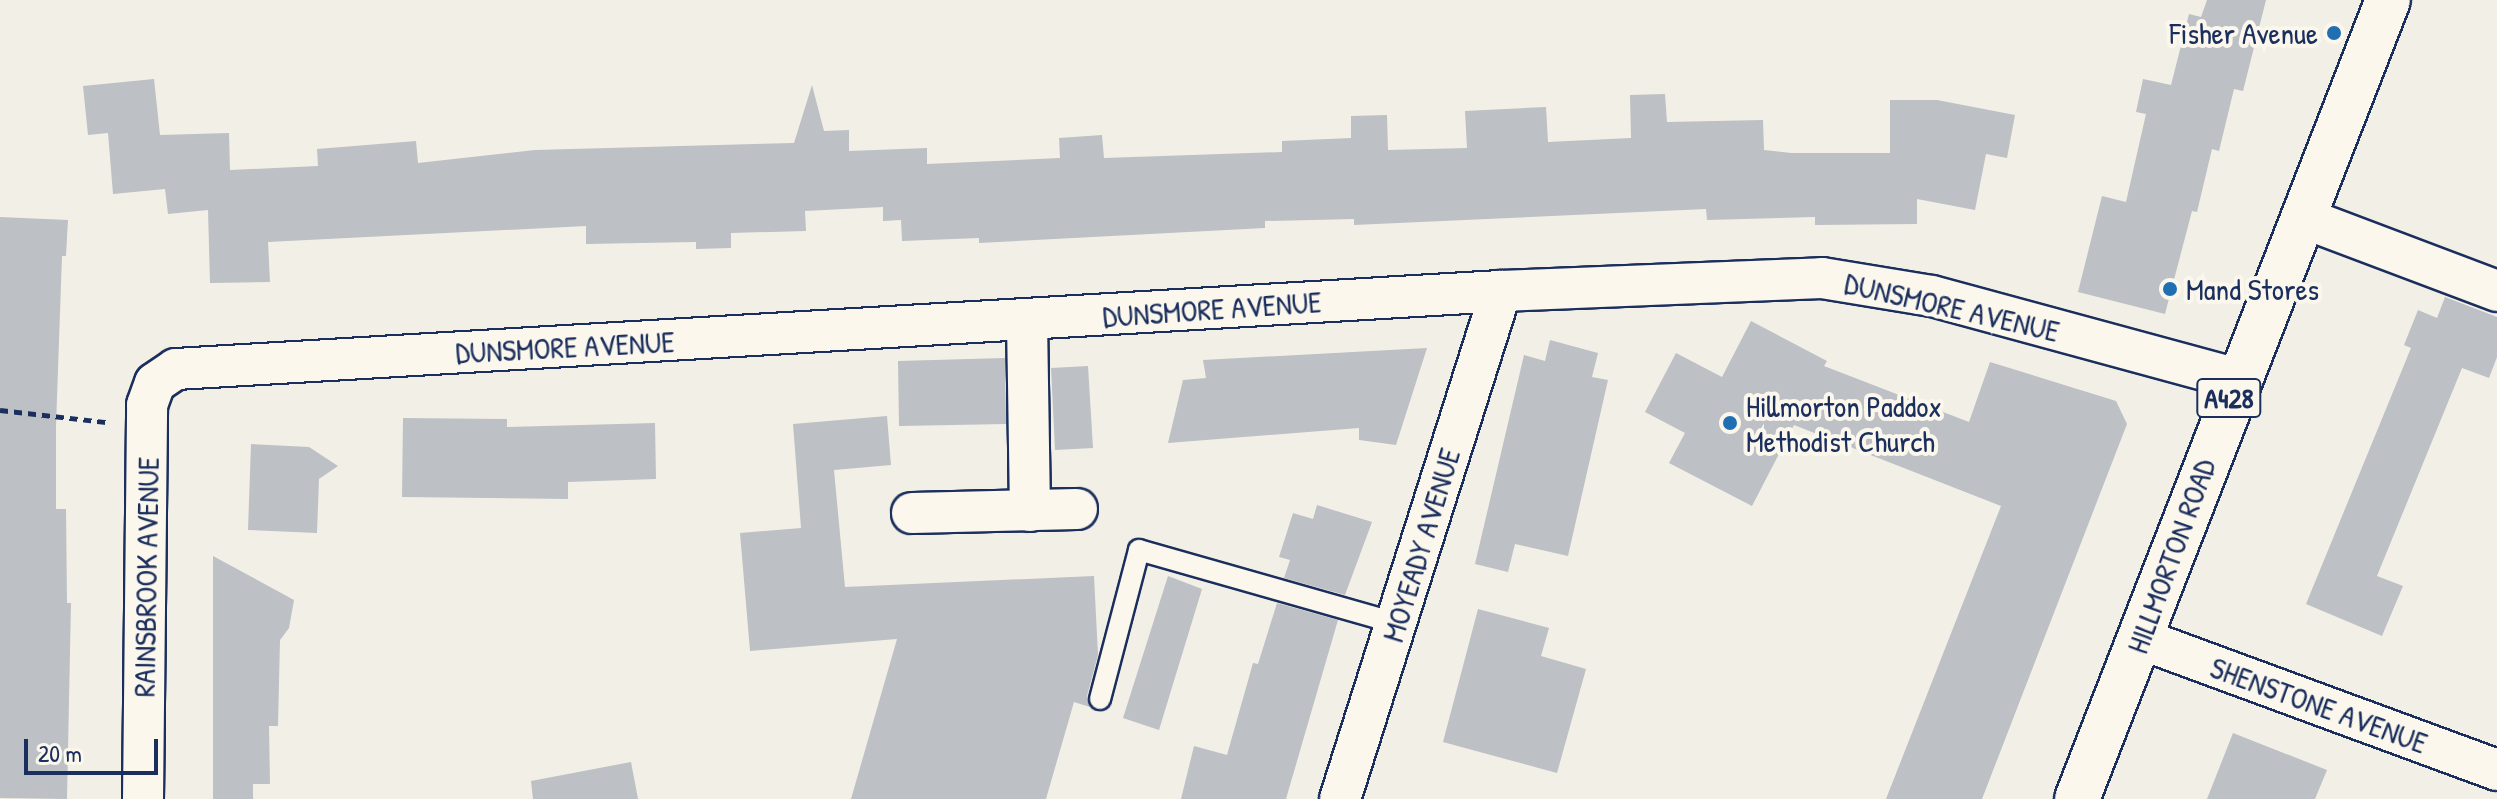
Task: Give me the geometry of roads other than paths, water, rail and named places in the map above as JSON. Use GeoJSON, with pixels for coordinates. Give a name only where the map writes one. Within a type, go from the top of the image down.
{"type":"FeatureCollection","features":[{"type":"Feature","properties":{"kind":"highway","name":"HILLMORTON ROAD"},"geometry":{"type":"LineString","coordinates":[[2077,799],[2141,639],[2237,379],[2304,218],[2388,0]]}},
{"type":"Feature","properties":{"kind":"street"},"geometry":{"type":"LineString","coordinates":[[2304,218],[2497,291]]}},
{"type":"Feature","properties":{"kind":"street","name":"DUNSMORE AVENUE"},"geometry":{"type":"LineString","coordinates":[[176,369],[1501,291],[1822,278],[1932,296],[2237,379]]}},
{"type":"Feature","properties":{"kind":"street","name":"MOYEADY AVENUE"},"geometry":{"type":"LineString","coordinates":[[1340,799],[1501,291]]}},
{"type":"Feature","properties":{"kind":"street"},"geometry":{"type":"LineString","coordinates":[[1027,320],[1030,511]]}},
{"type":"Feature","properties":{"kind":"street","name":"RAINSBROOK AVENUE"},"geometry":{"type":"LineString","coordinates":[[143,799],[150,393],[164,373],[176,369]]}},
{"type":"Feature","properties":{"kind":"street"},"geometry":{"type":"LineString","coordinates":[[912,513],[1077,509]]}},
{"type":"Feature","properties":{"kind":"street","name":"SHENSTONE AVENUE"},"geometry":{"type":"LineString","coordinates":[[2141,639],[2497,770]]}},
{"type":"Feature","properties":{"kind":"lane"},"geometry":{"type":"LineString","coordinates":[[1100,699],[1139,550],[1396,623]]}},
{"type":"Feature","properties":{"kind":"place","name":"Fisher Avenue"},"geometry":{"type":"Point","coordinates":[2334,33]}},
{"type":"Feature","properties":{"kind":"place","name":"Mand Stores"},"geometry":{"type":"Point","coordinates":[2170,289]}},
{"type":"Feature","properties":{"kind":"place","name":"Hillmorton Paddox Methodist Church"},"geometry":{"type":"Point","coordinates":[1730,423]}}]}
